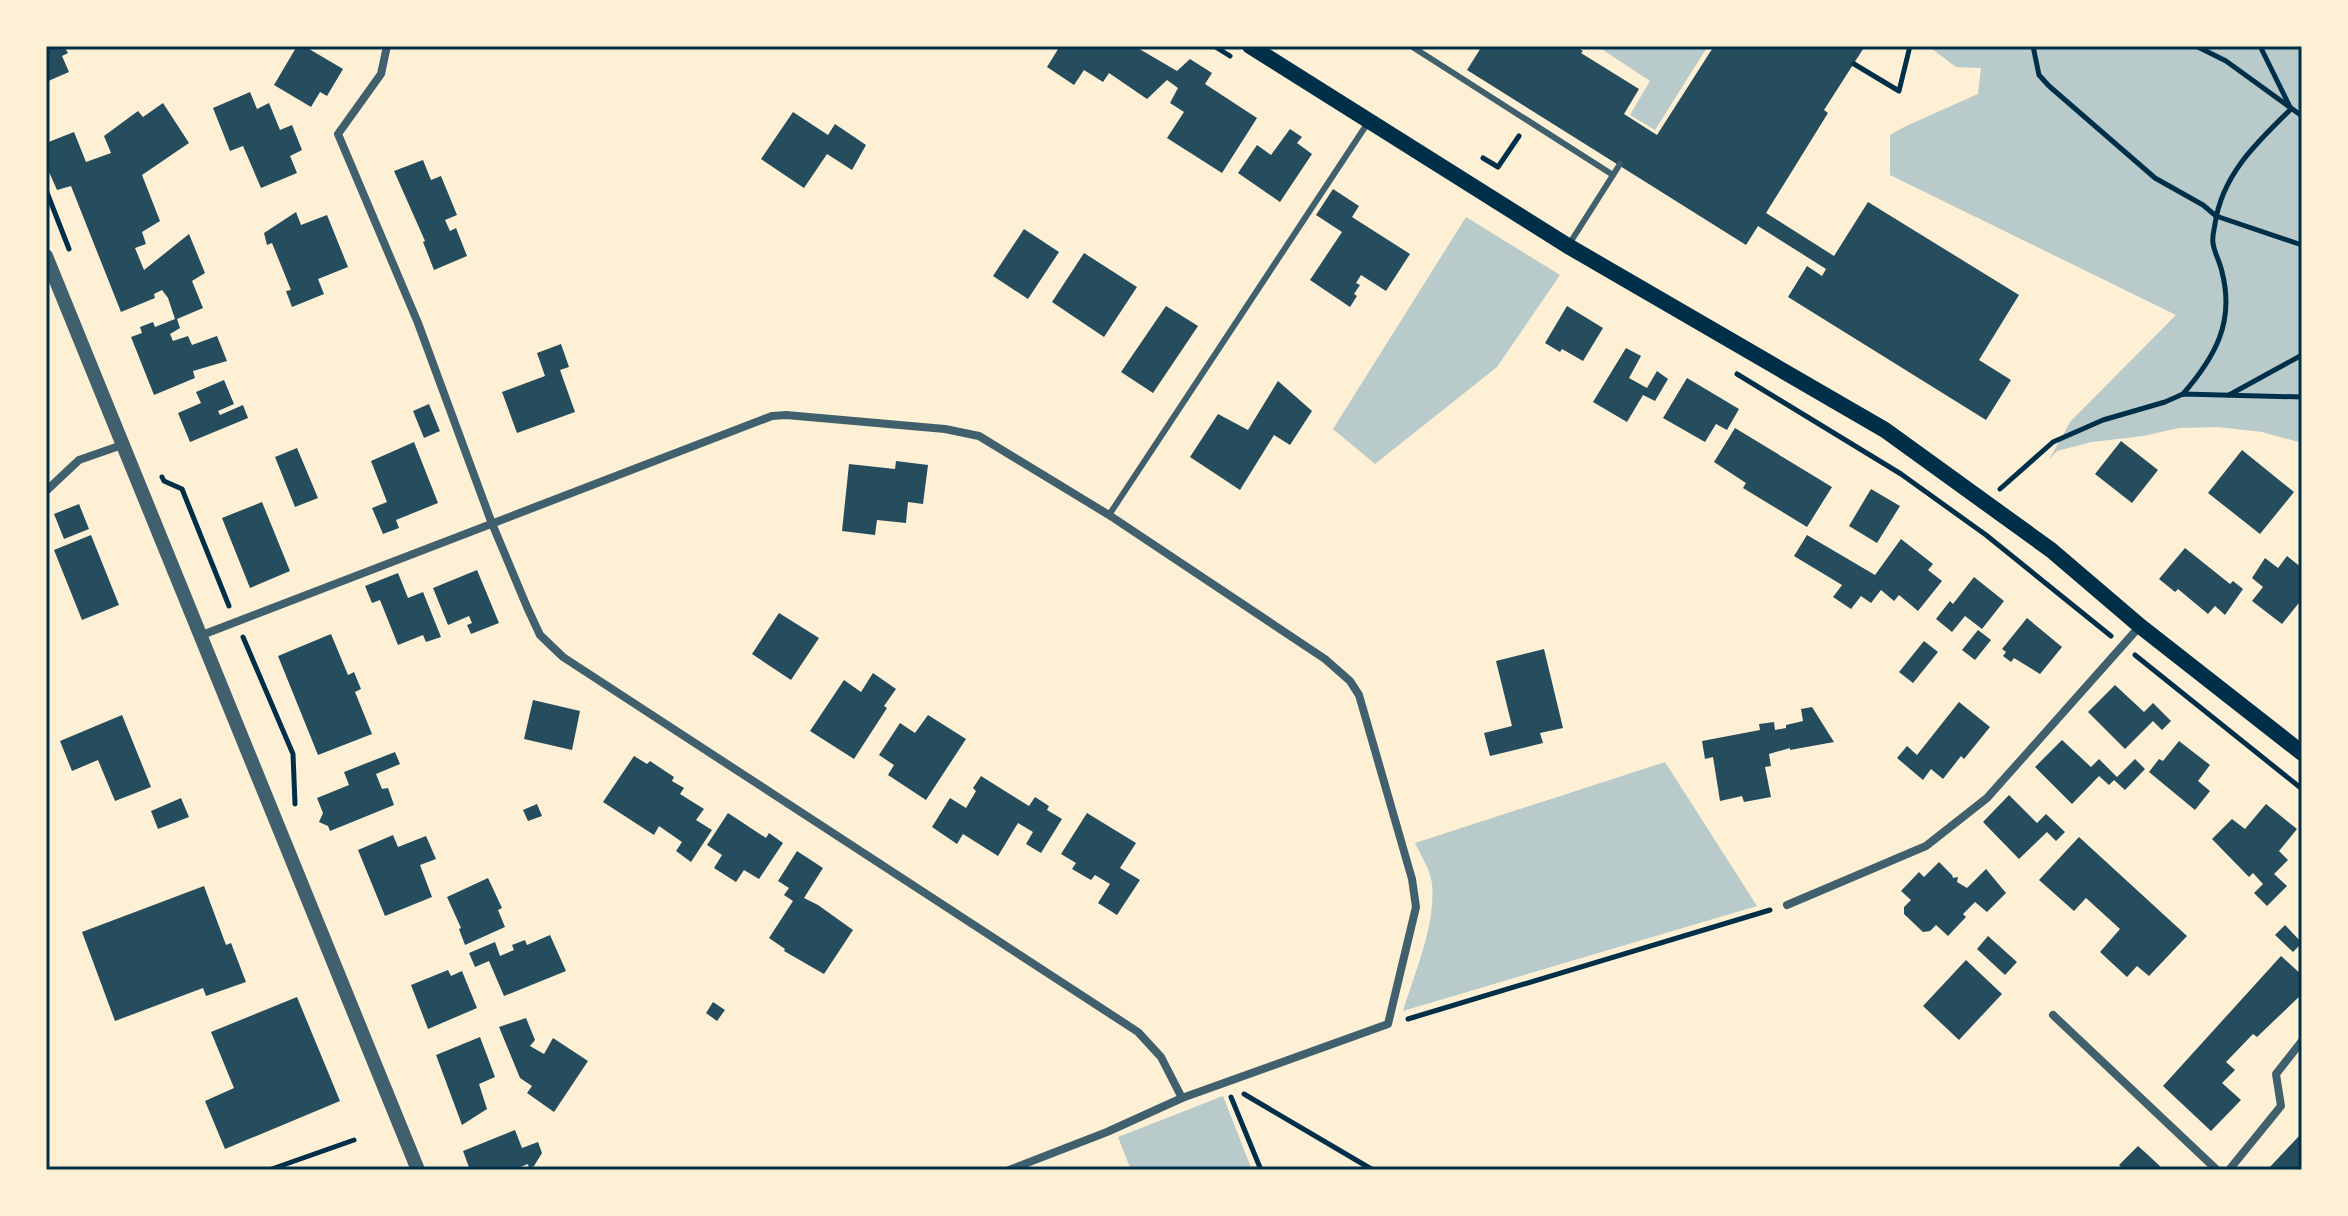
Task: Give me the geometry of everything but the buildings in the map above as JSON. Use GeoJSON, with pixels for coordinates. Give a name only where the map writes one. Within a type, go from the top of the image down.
{"type":"FeatureCollection","features":[{"type":"Feature","properties":{"kind":"main road"},"geometry":{"type":"LineString","coordinates":[[1250,46],[1568,246],[1885,430],[2051,550],[2140,626],[2302,753]]}},
{"type":"Feature","properties":{"kind":"street"},"geometry":{"type":"LineString","coordinates":[[387,46],[381,74],[338,134],[418,323],[491,521],[540,635],[563,657],[1138,1032],[1161,1057],[1182,1098]]}},
{"type":"Feature","properties":{"kind":"street"},"geometry":{"type":"LineString","coordinates":[[46,256],[418,1170]]}},
{"type":"Feature","properties":{"kind":"street"},"geometry":{"type":"LineString","coordinates":[[202,635],[491,521],[772,416],[945,429],[979,436],[1109,515],[1325,659],[1350,681],[1359,695],[1412,879],[1416,907],[1388,1024],[1182,1098],[1107,1132],[1009,1170]]}},
{"type":"Feature","properties":{"kind":"street"},"geometry":{"type":"LineString","coordinates":[[46,491],[79,460],[122,445]]}},
{"type":"Feature","properties":{"kind":"street"},"geometry":{"type":"LineString","coordinates":[[1787,905],[1926,846],[1987,798],[2140,626]]}},
{"type":"Feature","properties":{"kind":"street"},"geometry":{"type":"LineString","coordinates":[[2053,1015],[2217,1170]]}},
{"type":"Feature","properties":{"kind":"street"},"geometry":{"type":"LineString","coordinates":[[2229,1170],[2281,1106],[2276,1074],[2302,1041]]}},
{"type":"Feature","properties":{"kind":"lane"},"geometry":{"type":"LineString","coordinates":[[1411,46],[1613,175]]}},
{"type":"Feature","properties":{"kind":"lane"},"geometry":{"type":"LineString","coordinates":[[1109,515],[1369,121]]}},
{"type":"Feature","properties":{"kind":"lane"},"geometry":{"type":"LineString","coordinates":[[1568,246],[1620,164]]}},
{"type":"Feature","properties":{"kind":"path"},"geometry":{"type":"LineString","coordinates":[[1214,46],[1240,63]]}},
{"type":"Feature","properties":{"kind":"path"},"geometry":{"type":"LineString","coordinates":[[1854,64],[1899,91],[1910,46]]}},
{"type":"Feature","properties":{"kind":"path"},"geometry":{"type":"LineString","coordinates":[[2033,46],[2039,75],[2049,86],[2155,178],[2203,205],[2216,216],[2302,245]]}},
{"type":"Feature","properties":{"kind":"path"},"geometry":{"type":"LineString","coordinates":[[2196,46],[2226,61],[2302,116]]}},
{"type":"Feature","properties":{"kind":"path"},"geometry":{"type":"LineString","coordinates":[[2260,46],[2291,109]]}},
{"type":"Feature","properties":{"kind":"path"},"geometry":{"type":"LineString","coordinates":[[2183,394],[2208,364],[2220,340],[2227,309],[2223,274],[2212,242],[2222,192],[2238,165],[2291,109]]}},
{"type":"Feature","properties":{"kind":"path"},"geometry":{"type":"LineString","coordinates":[[1483,158],[1498,167],[1512,146]]}},
{"type":"Feature","properties":{"kind":"path"},"geometry":{"type":"LineString","coordinates":[[46,190],[74,261]]}},
{"type":"Feature","properties":{"kind":"path"},"geometry":{"type":"LineString","coordinates":[[2228,395],[2302,355]]}},
{"type":"Feature","properties":{"kind":"path"},"geometry":{"type":"LineString","coordinates":[[1728,368],[1901,474],[1986,535],[2302,789]]}},
{"type":"Feature","properties":{"kind":"path"},"geometry":{"type":"LineString","coordinates":[[1984,503],[2053,442],[2103,420],[2183,394],[2302,397]]}},
{"type":"Feature","properties":{"kind":"path"},"geometry":{"type":"LineString","coordinates":[[158,466],[164,481],[182,489],[293,754],[298,814]]}},
{"type":"Feature","properties":{"kind":"path"},"geometry":{"type":"LineString","coordinates":[[1388,1024],[1424,1016],[1787,905]]}},
{"type":"Feature","properties":{"kind":"path"},"geometry":{"type":"LineString","coordinates":[[1226,1084],[1261,1170]]}},
{"type":"Feature","properties":{"kind":"path"},"geometry":{"type":"LineString","coordinates":[[1226,1084],[1373,1170]]}},
{"type":"Feature","properties":{"kind":"path"},"geometry":{"type":"LineString","coordinates":[[269,1170],[354,1140]]}},
{"type":"Feature","properties":{"kind":"shaded area"},"geometry":{"type":"Polygon","coordinates":[[[1597,46],[1708,46],[1655,130],[1630,115],[1650,81],[1597,46]]]}},
{"type":"Feature","properties":{"kind":"shaded area"},"geometry":{"type":"Polygon","coordinates":[[[1928,46],[2302,46],[2302,443],[2262,432],[2217,427],[2179,428],[2092,442],[2057,451],[2049,460],[2070,422],[2176,315],[1890,175],[1890,135],[1978,94],[1981,68],[1956,67],[1928,46]]]}},
{"type":"Feature","properties":{"kind":"shaded area"},"geometry":{"type":"Polygon","coordinates":[[[1466,217],[1560,275],[1497,367],[1375,464],[1333,429],[1466,217]]]}},
{"type":"Feature","properties":{"kind":"shaded area"},"geometry":{"type":"Polygon","coordinates":[[[1665,762],[1757,906],[1403,1011],[1424,948],[1431,915],[1431,878],[1415,843],[1665,762]]]}},
{"type":"Feature","properties":{"kind":"shaded area"},"geometry":{"type":"Polygon","coordinates":[[[1223,1096],[1252,1170],[1131,1170],[1118,1137],[1223,1096]]]}}]}
